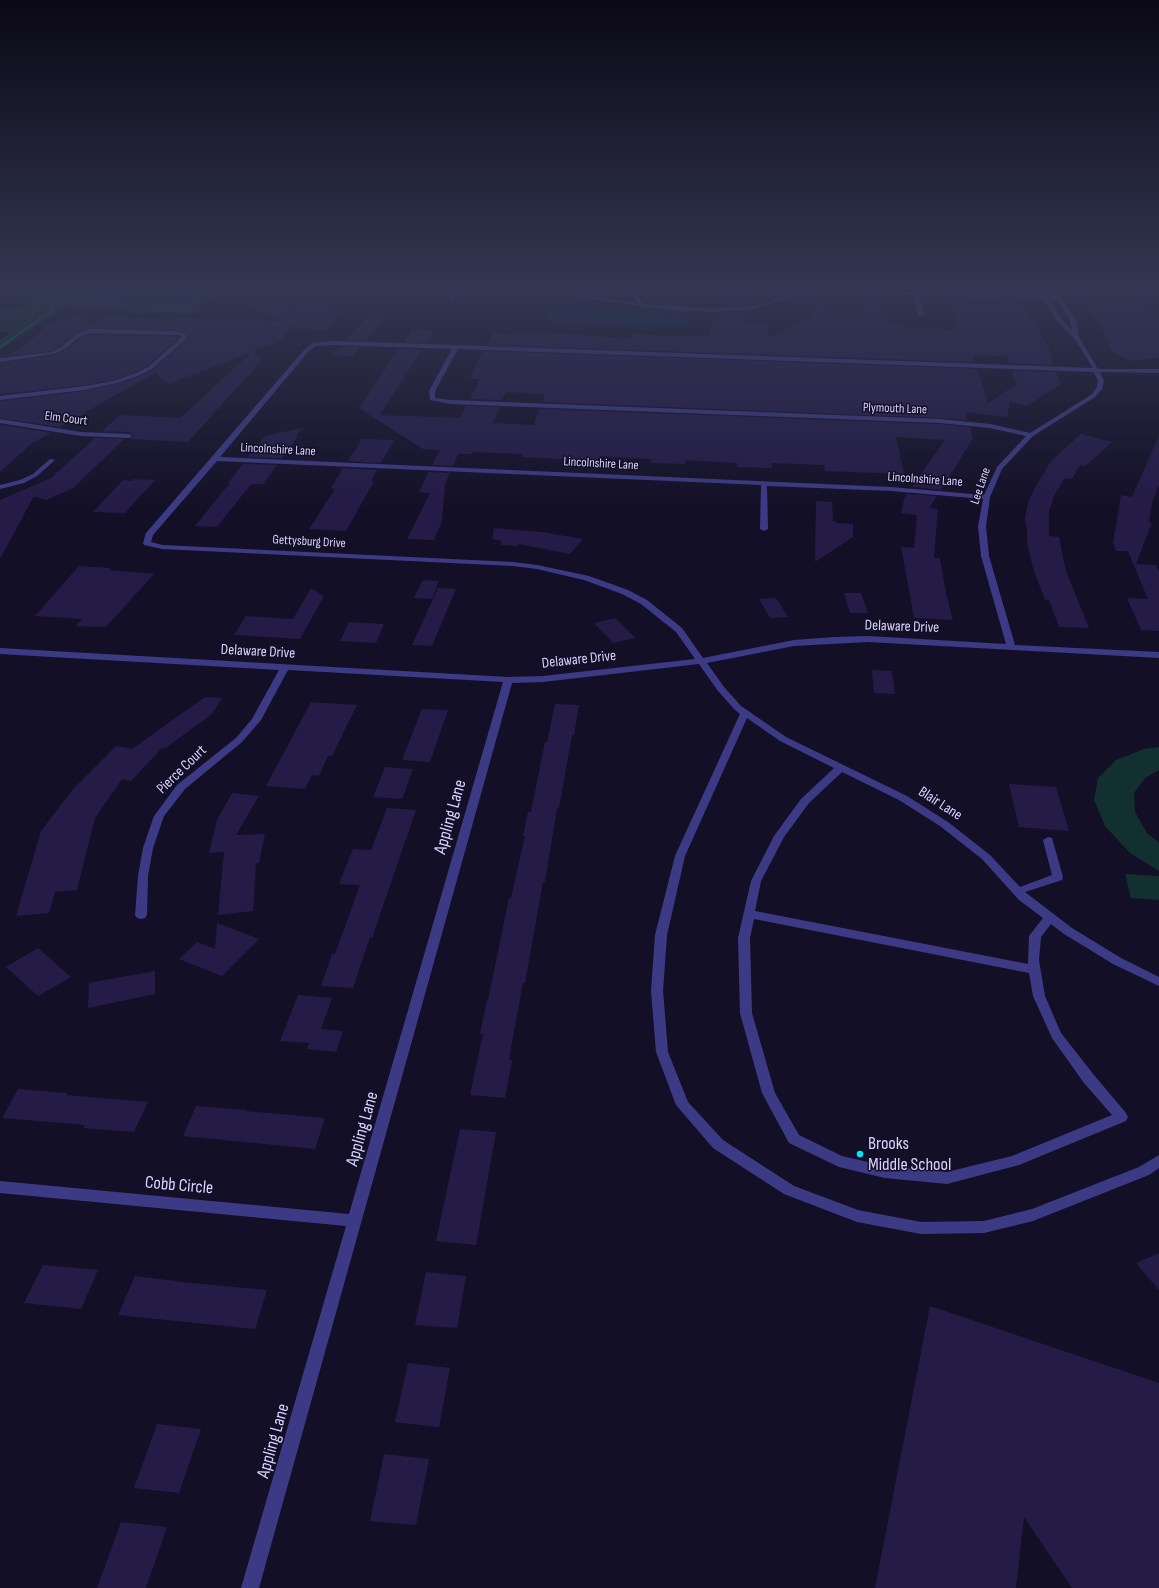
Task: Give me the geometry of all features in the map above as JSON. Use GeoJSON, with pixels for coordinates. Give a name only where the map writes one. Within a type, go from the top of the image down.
{"type":"FeatureCollection","features":[{"type":"Feature","properties":{"kind":"street"},"geometry":{"type":"LineString","coordinates":[[0,398],[85,388],[114,382],[136,375],[150,368],[158,361]]}},
{"type":"Feature","properties":{"kind":"street","name":"Gettysburg Drive"},"geometry":{"type":"LineString","coordinates":[[297,361],[215,459],[149,534],[147,543],[162,546],[498,563],[560,572],[606,584],[644,602],[679,630],[701,660]]}},
{"type":"Feature","properties":{"kind":"street","name":"Plymouth Lane"},"geometry":{"type":"LineString","coordinates":[[448,361],[432,391],[432,399],[459,402],[940,421],[990,426],[1031,435]]}},
{"type":"Feature","properties":{"kind":"street"},"geometry":{"type":"LineString","coordinates":[[849,361],[1159,371]]}},
{"type":"Feature","properties":{"kind":"street","name":"Lee Lane"},"geometry":{"type":"LineString","coordinates":[[1012,646],[985,556],[982,526],[987,497],[1000,468],[1006,459],[1031,435],[1097,392],[1101,381],[1097,370],[1091,361]]}},
{"type":"Feature","properties":{"kind":"street","name":"Elm Court"},"geometry":{"type":"LineString","coordinates":[[0,421],[81,434],[129,436]]}},
{"type":"Feature","properties":{"kind":"street","name":"Lincolnshire Lane"},"geometry":{"type":"LineString","coordinates":[[215,459],[922,491],[987,497]]}},
{"type":"Feature","properties":{"kind":"street"},"geometry":{"type":"LineString","coordinates":[[0,487],[22,482],[35,475],[52,460]]}},
{"type":"Feature","properties":{"kind":"street"},"geometry":{"type":"LineString","coordinates":[[764,484],[764,529]]}},
{"type":"Feature","properties":{"kind":"street","name":"Delaware Drive"},"geometry":{"type":"LineString","coordinates":[[0,651],[508,680],[543,679],[701,660],[794,643],[834,640],[868,639],[1159,655]]}},
{"type":"Feature","properties":{"kind":"street","name":"Blair Lane"},"geometry":{"type":"LineString","coordinates":[[701,660],[721,690],[738,708],[745,713],[783,739],[903,798],[952,830],[986,857],[1018,891],[1068,931],[1117,962],[1159,982]]}},
{"type":"Feature","properties":{"kind":"street","name":"Pierce Court"},"geometry":{"type":"LineString","coordinates":[[142,914],[144,869],[148,848],[159,816],[181,787],[239,740],[256,720],[285,667]]}},
{"type":"Feature","properties":{"kind":"street","name":"Appling Lane"},"geometry":{"type":"LineString","coordinates":[[250,1588],[508,680]]}},
{"type":"Feature","properties":{"kind":"street"},"geometry":{"type":"LineString","coordinates":[[745,713],[680,856],[661,935],[657,991],[662,1052],[683,1104],[718,1144],[789,1190],[857,1216],[921,1228],[984,1227],[1033,1215],[1144,1171],[1159,1161]]}},
{"type":"Feature","properties":{"kind":"street"},"geometry":{"type":"LineString","coordinates":[[841,767],[805,801],[779,836],[756,881],[744,938],[746,1013],[769,1094],[794,1139],[839,1161],[885,1172],[947,1178],[1014,1161],[1121,1116],[1089,1080],[1056,1036],[1039,996],[1033,960],[1035,936],[1050,917]]}},
{"type":"Feature","properties":{"kind":"street"},"geometry":{"type":"LineString","coordinates":[[1018,891],[1058,877],[1048,840]]}},
{"type":"Feature","properties":{"kind":"street"},"geometry":{"type":"LineString","coordinates":[[749,914],[1035,970]]}},
{"type":"Feature","properties":{"kind":"street","name":"Cobb Circle"},"geometry":{"type":"LineString","coordinates":[[0,1187],[355,1221]]}},
{"type":"Feature","properties":{"kind":"green space"},"geometry":{"type":"Polygon","coordinates":[[[1159,747],[1159,770],[1145,778],[1134,793],[1135,812],[1147,833],[1159,843],[1159,871],[1130,853],[1105,826],[1094,800],[1098,778],[1116,760],[1144,749],[1159,747]]]}},
{"type":"Feature","properties":{"kind":"green space"},"geometry":{"type":"Polygon","coordinates":[[[1125,874],[1159,876],[1159,900],[1131,898],[1125,874]]]}},
{"type":"Feature","properties":{"kind":"building"},"geometry":{"type":"Polygon","coordinates":[[[13,361],[153,361],[147,366],[133,373],[113,380],[85,385],[0,394],[0,363],[13,361]]]}},
{"type":"Feature","properties":{"kind":"building"},"geometry":{"type":"Polygon","coordinates":[[[163,361],[228,361],[170,383],[164,382],[156,372],[60,427],[0,418],[0,401],[85,391],[139,377],[153,370],[163,361]]]}},
{"type":"Feature","properties":{"kind":"building"},"geometry":{"type":"Polygon","coordinates":[[[242,361],[261,361],[188,442],[130,439],[133,436],[129,432],[102,431],[120,415],[180,418],[242,361]]]}},
{"type":"Feature","properties":{"kind":"building"},"geometry":{"type":"Polygon","coordinates":[[[391,361],[415,361],[380,415],[460,418],[466,406],[500,407],[493,423],[534,425],[539,409],[940,424],[970,427],[973,438],[941,490],[912,487],[945,440],[896,437],[904,474],[825,471],[824,465],[772,463],[772,468],[737,467],[737,463],[686,460],[685,464],[651,463],[651,459],[600,456],[599,461],[522,457],[523,454],[473,452],[472,454],[458,454],[453,466],[432,465],[440,450],[423,449],[359,408],[391,361]]]}},
{"type":"Feature","properties":{"kind":"building"},"geometry":{"type":"Polygon","coordinates":[[[478,361],[760,361],[977,369],[988,403],[1017,384],[1012,371],[1056,372],[1061,384],[1027,406],[1010,402],[1007,417],[965,412],[967,420],[542,402],[545,394],[506,392],[502,400],[470,399],[480,379],[470,379],[478,361]]]}},
{"type":"Feature","properties":{"kind":"building"},"geometry":{"type":"Polygon","coordinates":[[[948,361],[974,361],[974,362],[948,361]]]}},
{"type":"Feature","properties":{"kind":"building"},"geometry":{"type":"Polygon","coordinates":[[[1008,361],[1052,361],[1053,365],[1009,363],[1008,361]]]}},
{"type":"Feature","properties":{"kind":"building"},"geometry":{"type":"Polygon","coordinates":[[[0,425],[51,433],[32,443],[0,472],[0,425]]]}},
{"type":"Feature","properties":{"kind":"building"},"geometry":{"type":"Polygon","coordinates":[[[302,428],[282,458],[248,457],[265,436],[302,428]]]}},
{"type":"Feature","properties":{"kind":"building"},"geometry":{"type":"Polygon","coordinates":[[[1081,434],[1112,442],[1085,466],[1080,465],[1072,479],[1064,478],[1054,496],[1049,512],[1049,536],[1059,537],[1066,571],[1089,628],[1059,627],[1049,600],[1045,600],[1033,568],[1027,543],[1025,518],[1028,503],[1051,461],[1081,434]]]}},
{"type":"Feature","properties":{"kind":"building"},"geometry":{"type":"Polygon","coordinates":[[[1159,436],[1159,485],[1152,503],[1149,522],[1152,523],[1136,564],[1156,565],[1159,572],[1159,631],[1141,630],[1127,598],[1148,599],[1128,551],[1116,551],[1113,543],[1121,495],[1132,497],[1159,436]]]}},
{"type":"Feature","properties":{"kind":"building"},"geometry":{"type":"Polygon","coordinates":[[[95,438],[124,439],[73,488],[46,500],[34,496],[0,559],[0,500],[51,478],[95,438]]]}},
{"type":"Feature","properties":{"kind":"building"},"geometry":{"type":"Polygon","coordinates":[[[362,439],[394,440],[381,463],[348,461],[362,439]]]}},
{"type":"Feature","properties":{"kind":"building"},"geometry":{"type":"Polygon","coordinates":[[[243,464],[277,465],[263,484],[251,484],[217,527],[195,526],[230,483],[228,483],[243,464]]]}},
{"type":"Feature","properties":{"kind":"building"},"geometry":{"type":"Polygon","coordinates":[[[343,468],[377,470],[371,481],[374,481],[346,531],[309,529],[335,489],[331,488],[343,468]]]}},
{"type":"Feature","properties":{"kind":"building"},"geometry":{"type":"Polygon","coordinates":[[[429,472],[450,473],[445,484],[442,521],[434,540],[407,539],[430,493],[419,492],[429,472]]]}},
{"type":"Feature","properties":{"kind":"building"},"geometry":{"type":"Polygon","coordinates":[[[134,479],[155,480],[125,513],[93,512],[123,480],[132,481],[134,479]]]}},
{"type":"Feature","properties":{"kind":"building"},"geometry":{"type":"Polygon","coordinates":[[[907,494],[937,496],[929,508],[938,509],[934,558],[940,558],[946,593],[953,620],[914,618],[901,547],[914,548],[917,515],[901,513],[904,499],[907,494]]]}},
{"type":"Feature","properties":{"kind":"building"},"geometry":{"type":"Polygon","coordinates":[[[816,501],[832,502],[833,521],[836,521],[836,523],[853,524],[853,537],[815,562],[816,501]]]}},
{"type":"Feature","properties":{"kind":"building"},"geometry":{"type":"Polygon","coordinates":[[[494,528],[542,532],[583,539],[570,554],[519,544],[518,546],[501,545],[502,541],[492,539],[494,528]]]}},
{"type":"Feature","properties":{"kind":"building"},"geometry":{"type":"Polygon","coordinates":[[[79,566],[111,568],[109,570],[154,574],[106,627],[76,626],[82,619],[35,616],[79,566]]]}},
{"type":"Feature","properties":{"kind":"building"},"geometry":{"type":"Polygon","coordinates":[[[423,580],[439,581],[432,599],[414,598],[423,580]]]}},
{"type":"Feature","properties":{"kind":"building"},"geometry":{"type":"Polygon","coordinates":[[[311,588],[324,596],[300,639],[234,635],[246,616],[293,619],[311,588]]]}},
{"type":"Feature","properties":{"kind":"building"},"geometry":{"type":"Polygon","coordinates":[[[438,588],[456,589],[432,646],[412,645],[438,588]]]}},
{"type":"Feature","properties":{"kind":"building"},"geometry":{"type":"Polygon","coordinates":[[[844,593],[861,593],[868,613],[850,613],[844,593]]]}},
{"type":"Feature","properties":{"kind":"building"},"geometry":{"type":"Polygon","coordinates":[[[776,598],[788,617],[770,618],[759,599],[776,598]]]}},
{"type":"Feature","properties":{"kind":"building"},"geometry":{"type":"Polygon","coordinates":[[[616,618],[635,638],[613,643],[594,623],[616,618]]]}},
{"type":"Feature","properties":{"kind":"building"},"geometry":{"type":"Polygon","coordinates":[[[349,622],[384,624],[376,643],[340,641],[349,622]]]}},
{"type":"Feature","properties":{"kind":"building"},"geometry":{"type":"Polygon","coordinates":[[[872,670],[892,671],[895,694],[874,693],[872,670]]]}},
{"type":"Feature","properties":{"kind":"building"},"geometry":{"type":"Polygon","coordinates":[[[205,697],[222,698],[211,715],[164,749],[162,748],[131,781],[122,779],[95,818],[77,890],[55,892],[49,913],[16,916],[41,831],[73,789],[116,746],[132,749],[205,697]]]}},
{"type":"Feature","properties":{"kind":"building"},"geometry":{"type":"Polygon","coordinates":[[[311,702],[357,705],[332,756],[328,756],[319,776],[312,775],[305,789],[266,786],[311,702]]]}},
{"type":"Feature","properties":{"kind":"building"},"geometry":{"type":"Polygon","coordinates":[[[555,704],[579,705],[559,808],[557,808],[545,882],[543,882],[525,983],[523,983],[509,1059],[512,1060],[505,1098],[470,1095],[483,1034],[480,1034],[509,898],[511,898],[525,836],[523,836],[528,812],[531,812],[545,742],[547,742],[555,704]]]}},
{"type":"Feature","properties":{"kind":"building"},"geometry":{"type":"Polygon","coordinates":[[[422,709],[448,710],[430,762],[402,760],[422,709]]]}},
{"type":"Feature","properties":{"kind":"building"},"geometry":{"type":"Polygon","coordinates":[[[385,767],[413,769],[402,799],[373,797],[385,767]]]}},
{"type":"Feature","properties":{"kind":"building"},"geometry":{"type":"Polygon","coordinates":[[[1009,784],[1056,787],[1069,831],[1019,827],[1009,784]]]}},
{"type":"Feature","properties":{"kind":"building"},"geometry":{"type":"Polygon","coordinates":[[[232,793],[259,796],[236,835],[265,834],[259,863],[256,863],[253,911],[218,915],[224,852],[209,853],[217,820],[232,793]]]}},
{"type":"Feature","properties":{"kind":"building"},"geometry":{"type":"Polygon","coordinates":[[[387,808],[416,810],[372,938],[370,937],[353,988],[321,986],[332,954],[335,954],[360,885],[339,884],[353,849],[371,850],[387,808]]]}},
{"type":"Feature","properties":{"kind":"building"},"geometry":{"type":"Polygon","coordinates":[[[217,923],[259,939],[222,976],[179,959],[197,942],[215,949],[217,923]]]}},
{"type":"Feature","properties":{"kind":"building"},"geometry":{"type":"Polygon","coordinates":[[[38,948],[71,977],[38,996],[6,967],[38,948]]]}},
{"type":"Feature","properties":{"kind":"building"},"geometry":{"type":"Polygon","coordinates":[[[155,971],[155,994],[88,1008],[89,983],[155,971]]]}},
{"type":"Feature","properties":{"kind":"building"},"geometry":{"type":"Polygon","coordinates":[[[298,995],[332,998],[321,1029],[343,1031],[336,1052],[307,1049],[309,1043],[280,1041],[298,995]]]}},
{"type":"Feature","properties":{"kind":"building"},"geometry":{"type":"Polygon","coordinates":[[[18,1089],[148,1102],[134,1132],[83,1128],[85,1125],[2,1118],[18,1089]]]}},
{"type":"Feature","properties":{"kind":"building"},"geometry":{"type":"Polygon","coordinates":[[[196,1106],[325,1118],[315,1149],[183,1136],[196,1106]]]}},
{"type":"Feature","properties":{"kind":"building"},"geometry":{"type":"Polygon","coordinates":[[[460,1129],[496,1132],[476,1245],[436,1241],[460,1129]]]}},
{"type":"Feature","properties":{"kind":"building"},"geometry":{"type":"Polygon","coordinates":[[[1159,1253],[1159,1290],[1136,1263],[1159,1253]]]}},
{"type":"Feature","properties":{"kind":"building"},"geometry":{"type":"Polygon","coordinates":[[[43,1265],[98,1270],[81,1309],[24,1303],[43,1265]]]}},
{"type":"Feature","properties":{"kind":"building"},"geometry":{"type":"Polygon","coordinates":[[[426,1272],[466,1276],[457,1328],[415,1325],[426,1272]]]}},
{"type":"Feature","properties":{"kind":"building"},"geometry":{"type":"Polygon","coordinates":[[[135,1276],[267,1290],[255,1329],[118,1315],[135,1276]]]}},
{"type":"Feature","properties":{"kind":"building"},"geometry":{"type":"Polygon","coordinates":[[[930,1306],[1159,1383],[1159,1588],[1072,1588],[1024,1517],[1016,1588],[875,1588],[930,1306]]]}},
{"type":"Feature","properties":{"kind":"building"},"geometry":{"type":"Polygon","coordinates":[[[408,1363],[450,1368],[439,1427],[395,1422],[408,1363]]]}},
{"type":"Feature","properties":{"kind":"building"},"geometry":{"type":"Polygon","coordinates":[[[157,1424],[201,1429],[179,1493],[134,1488],[157,1424]]]}},
{"type":"Feature","properties":{"kind":"building"},"geometry":{"type":"Polygon","coordinates":[[[384,1454],[429,1459],[416,1525],[370,1521],[384,1454]]]}},
{"type":"Feature","properties":{"kind":"building"},"geometry":{"type":"Polygon","coordinates":[[[121,1522],[167,1527],[146,1588],[97,1588],[121,1522]]]}},
{"type":"Feature","properties":{"kind":"place","name":"Brooks Middle School"},"geometry":{"type":"Point","coordinates":[860,1154]}}]}
